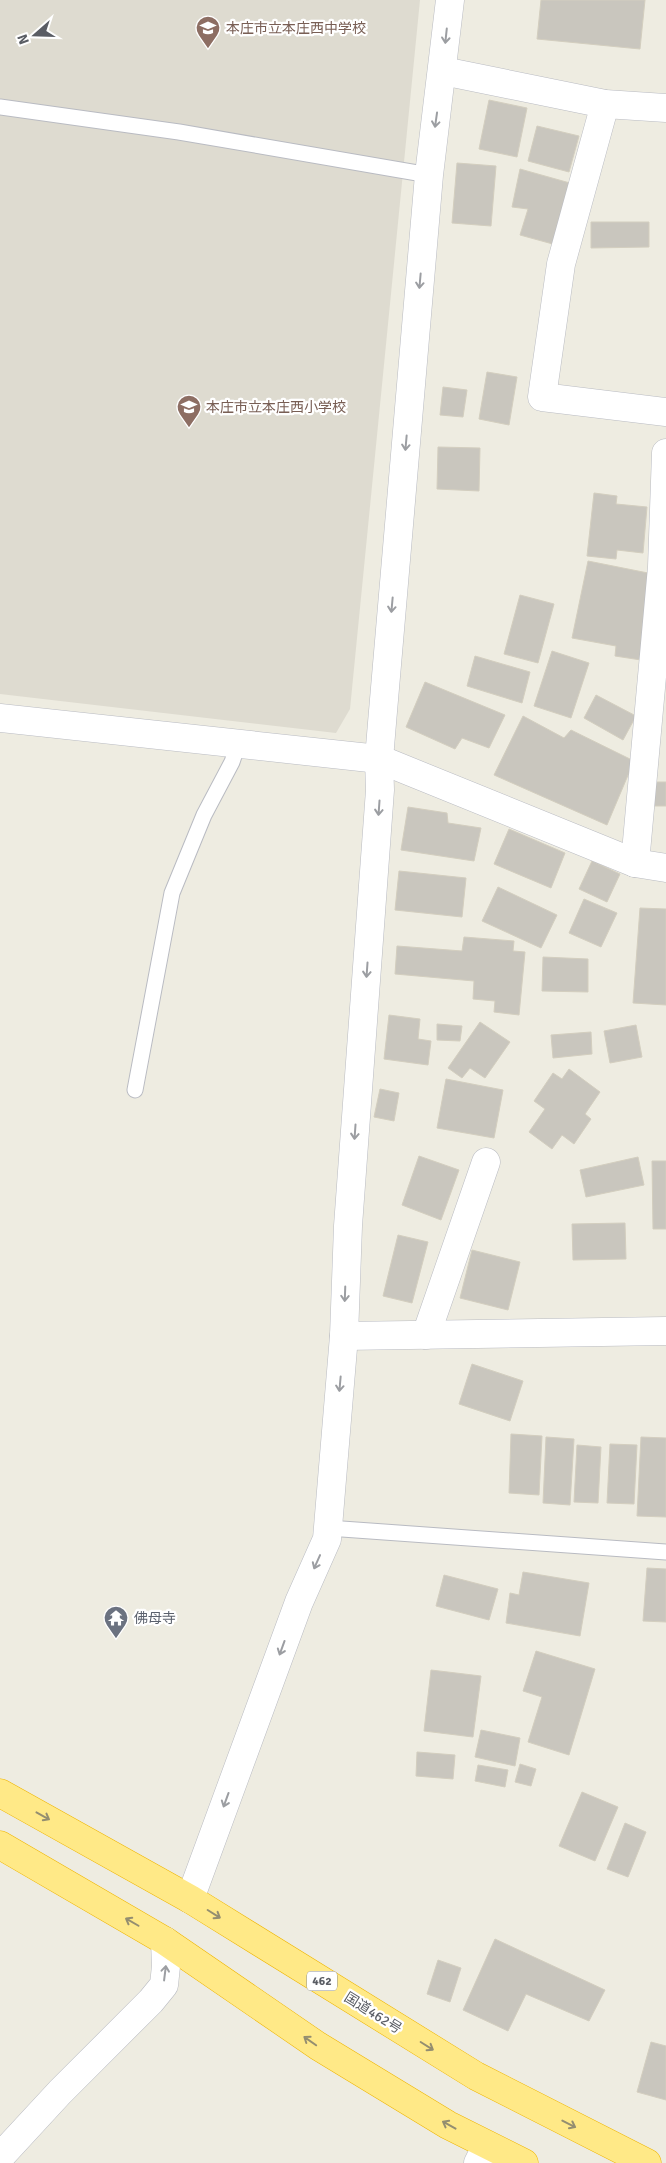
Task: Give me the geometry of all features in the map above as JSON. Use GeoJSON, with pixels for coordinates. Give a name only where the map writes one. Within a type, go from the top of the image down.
{"type":"FeatureCollection","features":[{"type":"Feature","properties":{"kind":"highway","name":"国道462号"},"geometry":{"type":"LineString","coordinates":[[0,1793],[190,1899],[476,2076],[647,2163]]}},
{"type":"Feature","properties":{"kind":"highway"},"geometry":{"type":"LineString","coordinates":[[0,1846],[165,1941],[318,2046],[448,2125],[483,2154],[524,2163]]}},
{"type":"Feature","properties":{"kind":"street"},"geometry":{"type":"LineString","coordinates":[[190,1899],[299,1602],[327,1539],[344,1336],[348,1226],[380,790],[379,759],[429,176],[450,0]]}},
{"type":"Feature","properties":{"kind":"street"},"geometry":{"type":"LineString","coordinates":[[443,71],[605,104],[666,108]]}},
{"type":"Feature","properties":{"kind":"street"},"geometry":{"type":"LineString","coordinates":[[605,104],[561,264],[542,397],[666,412]]}},
{"type":"Feature","properties":{"kind":"street"},"geometry":{"type":"LineString","coordinates":[[635,863],[662,567],[666,453]]}},
{"type":"Feature","properties":{"kind":"street"},"geometry":{"type":"LineString","coordinates":[[0,718],[379,759],[635,863],[666,868]]}},
{"type":"Feature","properties":{"kind":"street"},"geometry":{"type":"LineString","coordinates":[[426,1335],[486,1162]]}},
{"type":"Feature","properties":{"kind":"street"},"geometry":{"type":"LineString","coordinates":[[344,1336],[666,1331]]}},
{"type":"Feature","properties":{"kind":"street"},"geometry":{"type":"LineString","coordinates":[[0,2157],[60,2092],[151,2001],[164,1985],[166,1966],[165,1941]]}},
{"type":"Feature","properties":{"kind":"lane"},"geometry":{"type":"LineString","coordinates":[[0,107],[178,132],[429,176]]}},
{"type":"Feature","properties":{"kind":"lane"},"geometry":{"type":"LineString","coordinates":[[135,1090],[172,893],[204,815],[232,762],[238,744]]}},
{"type":"Feature","properties":{"kind":"lane"},"geometry":{"type":"LineString","coordinates":[[328,1528],[666,1552]]}},
{"type":"Feature","properties":{"kind":"shaded area","name":"本庄市立本庄西小学校"},"geometry":{"type":"Polygon","coordinates":[[[0,0],[420,0],[350,709],[336,733],[0,694],[0,0]]]}},
{"type":"Feature","properties":{"kind":"building"},"geometry":{"type":"Polygon","coordinates":[[[541,0],[645,0],[640,49],[537,39],[541,0]]]}},
{"type":"Feature","properties":{"kind":"building"},"geometry":{"type":"Polygon","coordinates":[[[489,100],[527,108],[517,157],[479,149],[489,100]]]}},
{"type":"Feature","properties":{"kind":"building"},"geometry":{"type":"Polygon","coordinates":[[[537,126],[579,136],[569,172],[528,161],[537,126]]]}},
{"type":"Feature","properties":{"kind":"building"},"geometry":{"type":"Polygon","coordinates":[[[457,163],[496,166],[491,226],[452,223],[457,163]]]}},
{"type":"Feature","properties":{"kind":"building"},"geometry":{"type":"Polygon","coordinates":[[[520,169],[577,185],[560,246],[520,235],[528,209],[512,207],[520,169]]]}},
{"type":"Feature","properties":{"kind":"building"},"geometry":{"type":"Polygon","coordinates":[[[591,222],[649,222],[649,247],[591,248],[591,222]]]}},
{"type":"Feature","properties":{"kind":"building"},"geometry":{"type":"Polygon","coordinates":[[[487,372],[517,377],[509,425],[479,419],[487,372]]]}},
{"type":"Feature","properties":{"kind":"building"},"geometry":{"type":"Polygon","coordinates":[[[443,387],[467,390],[463,417],[440,415],[443,387]]]}},
{"type":"Feature","properties":{"kind":"building"},"geometry":{"type":"Polygon","coordinates":[[[438,447],[480,448],[479,491],[437,489],[438,447]]]}},
{"type":"Feature","properties":{"kind":"building"},"geometry":{"type":"Polygon","coordinates":[[[594,493],[617,496],[616,504],[647,507],[643,553],[617,550],[616,559],[587,556],[594,493]]]}},
{"type":"Feature","properties":{"kind":"building"},"geometry":{"type":"Polygon","coordinates":[[[588,561],[658,575],[641,660],[615,656],[616,646],[572,638],[588,561]]]}},
{"type":"Feature","properties":{"kind":"building"},"geometry":{"type":"Polygon","coordinates":[[[520,595],[554,604],[538,663],[504,654],[520,595]]]}},
{"type":"Feature","properties":{"kind":"building"},"geometry":{"type":"Polygon","coordinates":[[[552,651],[589,663],[571,718],[534,706],[552,651]]]}},
{"type":"Feature","properties":{"kind":"building"},"geometry":{"type":"Polygon","coordinates":[[[475,656],[530,672],[522,703],[467,686],[475,656]]]}},
{"type":"Feature","properties":{"kind":"building"},"geometry":{"type":"Polygon","coordinates":[[[425,682],[505,715],[489,748],[462,738],[455,749],[406,727],[425,682]]]}},
{"type":"Feature","properties":{"kind":"building"},"geometry":{"type":"Polygon","coordinates":[[[596,695],[636,716],[623,740],[584,718],[596,695]]]}},
{"type":"Feature","properties":{"kind":"building"},"geometry":{"type":"Polygon","coordinates":[[[523,716],[564,738],[571,730],[634,761],[607,825],[494,775],[523,716]]]}},
{"type":"Feature","properties":{"kind":"building"},"geometry":{"type":"Polygon","coordinates":[[[654,782],[666,782],[666,806],[654,806],[654,782]]]}},
{"type":"Feature","properties":{"kind":"building"},"geometry":{"type":"Polygon","coordinates":[[[408,807],[447,813],[448,823],[481,828],[474,861],[401,850],[408,807]]]}},
{"type":"Feature","properties":{"kind":"building"},"geometry":{"type":"Polygon","coordinates":[[[509,829],[565,853],[551,888],[494,864],[509,829]]]}},
{"type":"Feature","properties":{"kind":"building"},"geometry":{"type":"Polygon","coordinates":[[[592,861],[620,874],[607,902],[579,889],[592,861]]]}},
{"type":"Feature","properties":{"kind":"building"},"geometry":{"type":"Polygon","coordinates":[[[399,871],[466,878],[462,917],[395,910],[399,871]]]}},
{"type":"Feature","properties":{"kind":"building"},"geometry":{"type":"Polygon","coordinates":[[[498,887],[557,915],[541,948],[482,921],[498,887]]]}},
{"type":"Feature","properties":{"kind":"building"},"geometry":{"type":"Polygon","coordinates":[[[584,899],[617,913],[601,947],[569,933],[584,899]]]}},
{"type":"Feature","properties":{"kind":"building"},"geometry":{"type":"Polygon","coordinates":[[[640,908],[666,909],[666,1005],[633,1003],[640,908]]]}},
{"type":"Feature","properties":{"kind":"building"},"geometry":{"type":"Polygon","coordinates":[[[464,937],[514,941],[513,951],[525,952],[519,1015],[494,1012],[495,1001],[473,999],[474,981],[395,974],[397,946],[462,951],[464,937]]]}},
{"type":"Feature","properties":{"kind":"building"},"geometry":{"type":"Polygon","coordinates":[[[543,957],[588,959],[588,992],[542,991],[543,957]]]}},
{"type":"Feature","properties":{"kind":"building"},"geometry":{"type":"Polygon","coordinates":[[[389,1015],[420,1019],[418,1039],[431,1041],[428,1065],[384,1059],[389,1015]]]}},
{"type":"Feature","properties":{"kind":"building"},"geometry":{"type":"Polygon","coordinates":[[[480,1022],[510,1042],[485,1078],[470,1068],[462,1078],[448,1068],[480,1022]]]}},
{"type":"Feature","properties":{"kind":"building"},"geometry":{"type":"Polygon","coordinates":[[[437,1024],[462,1026],[460,1041],[437,1040],[437,1024]]]}},
{"type":"Feature","properties":{"kind":"building"},"geometry":{"type":"Polygon","coordinates":[[[636,1025],[642,1057],[610,1063],[604,1031],[636,1025]]]}},
{"type":"Feature","properties":{"kind":"building"},"geometry":{"type":"Polygon","coordinates":[[[591,1032],[592,1054],[553,1058],[551,1035],[591,1032]]]}},
{"type":"Feature","properties":{"kind":"building"},"geometry":{"type":"Polygon","coordinates":[[[569,1069],[600,1092],[585,1114],[591,1119],[574,1144],[562,1135],[552,1149],[529,1132],[545,1109],[534,1101],[553,1073],[562,1079],[569,1069]]]}},
{"type":"Feature","properties":{"kind":"building"},"geometry":{"type":"Polygon","coordinates":[[[446,1079],[503,1090],[494,1138],[437,1128],[446,1079]]]}},
{"type":"Feature","properties":{"kind":"building"},"geometry":{"type":"Polygon","coordinates":[[[380,1089],[399,1093],[394,1121],[374,1117],[380,1089]]]}},
{"type":"Feature","properties":{"kind":"building"},"geometry":{"type":"Polygon","coordinates":[[[419,1156],[459,1170],[441,1220],[402,1205],[419,1156]]]}},
{"type":"Feature","properties":{"kind":"building"},"geometry":{"type":"Polygon","coordinates":[[[638,1157],[644,1185],[586,1197],[580,1170],[638,1157]]]}},
{"type":"Feature","properties":{"kind":"building"},"geometry":{"type":"Polygon","coordinates":[[[652,1161],[666,1161],[666,1229],[653,1229],[652,1161]]]}},
{"type":"Feature","properties":{"kind":"building"},"geometry":{"type":"Polygon","coordinates":[[[625,1223],[626,1259],[573,1260],[572,1224],[625,1223]]]}},
{"type":"Feature","properties":{"kind":"building"},"geometry":{"type":"Polygon","coordinates":[[[398,1235],[428,1242],[412,1303],[383,1296],[398,1235]]]}},
{"type":"Feature","properties":{"kind":"building"},"geometry":{"type":"Polygon","coordinates":[[[472,1250],[520,1262],[508,1310],[460,1298],[472,1250]]]}},
{"type":"Feature","properties":{"kind":"building"},"geometry":{"type":"Polygon","coordinates":[[[472,1364],[523,1381],[510,1421],[459,1404],[472,1364]]]}},
{"type":"Feature","properties":{"kind":"building"},"geometry":{"type":"Polygon","coordinates":[[[511,1434],[542,1436],[539,1495],[509,1493],[511,1434]]]}},
{"type":"Feature","properties":{"kind":"building"},"geometry":{"type":"Polygon","coordinates":[[[546,1437],[574,1439],[570,1505],[543,1503],[546,1437]]]}},
{"type":"Feature","properties":{"kind":"building"},"geometry":{"type":"Polygon","coordinates":[[[641,1437],[666,1438],[666,1517],[637,1516],[641,1437]]]}},
{"type":"Feature","properties":{"kind":"building"},"geometry":{"type":"Polygon","coordinates":[[[610,1444],[637,1445],[634,1504],[607,1503],[610,1444]]]}},
{"type":"Feature","properties":{"kind":"building"},"geometry":{"type":"Polygon","coordinates":[[[577,1445],[601,1447],[598,1503],[574,1502],[577,1445]]]}},
{"type":"Feature","properties":{"kind":"building"},"geometry":{"type":"Polygon","coordinates":[[[647,1568],[666,1569],[666,1622],[643,1621],[647,1568]]]}},
{"type":"Feature","properties":{"kind":"building"},"geometry":{"type":"Polygon","coordinates":[[[523,1572],[589,1583],[580,1636],[506,1623],[510,1593],[519,1595],[523,1572]]]}},
{"type":"Feature","properties":{"kind":"building"},"geometry":{"type":"Polygon","coordinates":[[[444,1575],[498,1589],[489,1620],[436,1606],[444,1575]]]}},
{"type":"Feature","properties":{"kind":"building"},"geometry":{"type":"Polygon","coordinates":[[[536,1651],[595,1669],[569,1755],[528,1742],[542,1697],[523,1691],[536,1651]]]}},
{"type":"Feature","properties":{"kind":"building"},"geometry":{"type":"Polygon","coordinates":[[[431,1670],[481,1676],[473,1737],[424,1731],[431,1670]]]}},
{"type":"Feature","properties":{"kind":"building"},"geometry":{"type":"Polygon","coordinates":[[[481,1730],[520,1738],[515,1766],[475,1757],[481,1730]]]}},
{"type":"Feature","properties":{"kind":"building"},"geometry":{"type":"Polygon","coordinates":[[[417,1752],[455,1755],[453,1779],[416,1776],[417,1752]]]}},
{"type":"Feature","properties":{"kind":"building"},"geometry":{"type":"Polygon","coordinates":[[[520,1764],[536,1769],[531,1786],[515,1782],[520,1764]]]}},
{"type":"Feature","properties":{"kind":"building"},"geometry":{"type":"Polygon","coordinates":[[[478,1765],[508,1770],[505,1787],[475,1781],[478,1765]]]}},
{"type":"Feature","properties":{"kind":"building"},"geometry":{"type":"Polygon","coordinates":[[[582,1792],[618,1807],[595,1861],[559,1846],[582,1792]]]}},
{"type":"Feature","properties":{"kind":"building"},"geometry":{"type":"Polygon","coordinates":[[[625,1823],[646,1832],[628,1877],[607,1869],[625,1823]]]}},
{"type":"Feature","properties":{"kind":"building"},"geometry":{"type":"Polygon","coordinates":[[[495,1939],[605,1990],[589,2021],[526,1994],[508,2031],[463,2010],[495,1939]]]}},
{"type":"Feature","properties":{"kind":"building"},"geometry":{"type":"Polygon","coordinates":[[[438,1960],[461,1968],[450,2002],[427,1994],[438,1960]]]}},
{"type":"Feature","properties":{"kind":"building"},"geometry":{"type":"Polygon","coordinates":[[[651,2042],[666,2046],[666,2100],[637,2092],[651,2042]]]}},
{"type":"Feature","properties":{"kind":"place","name":"本庄市立本庄西中学校"},"geometry":{"type":"Point","coordinates":[208,49]}},
{"type":"Feature","properties":{"kind":"place","name":"本庄市立本庄西小学校"},"geometry":{"type":"Point","coordinates":[189,428]}},
{"type":"Feature","properties":{"kind":"place","name":"佛母寺"},"geometry":{"type":"Point","coordinates":[116,1639]}}]}
